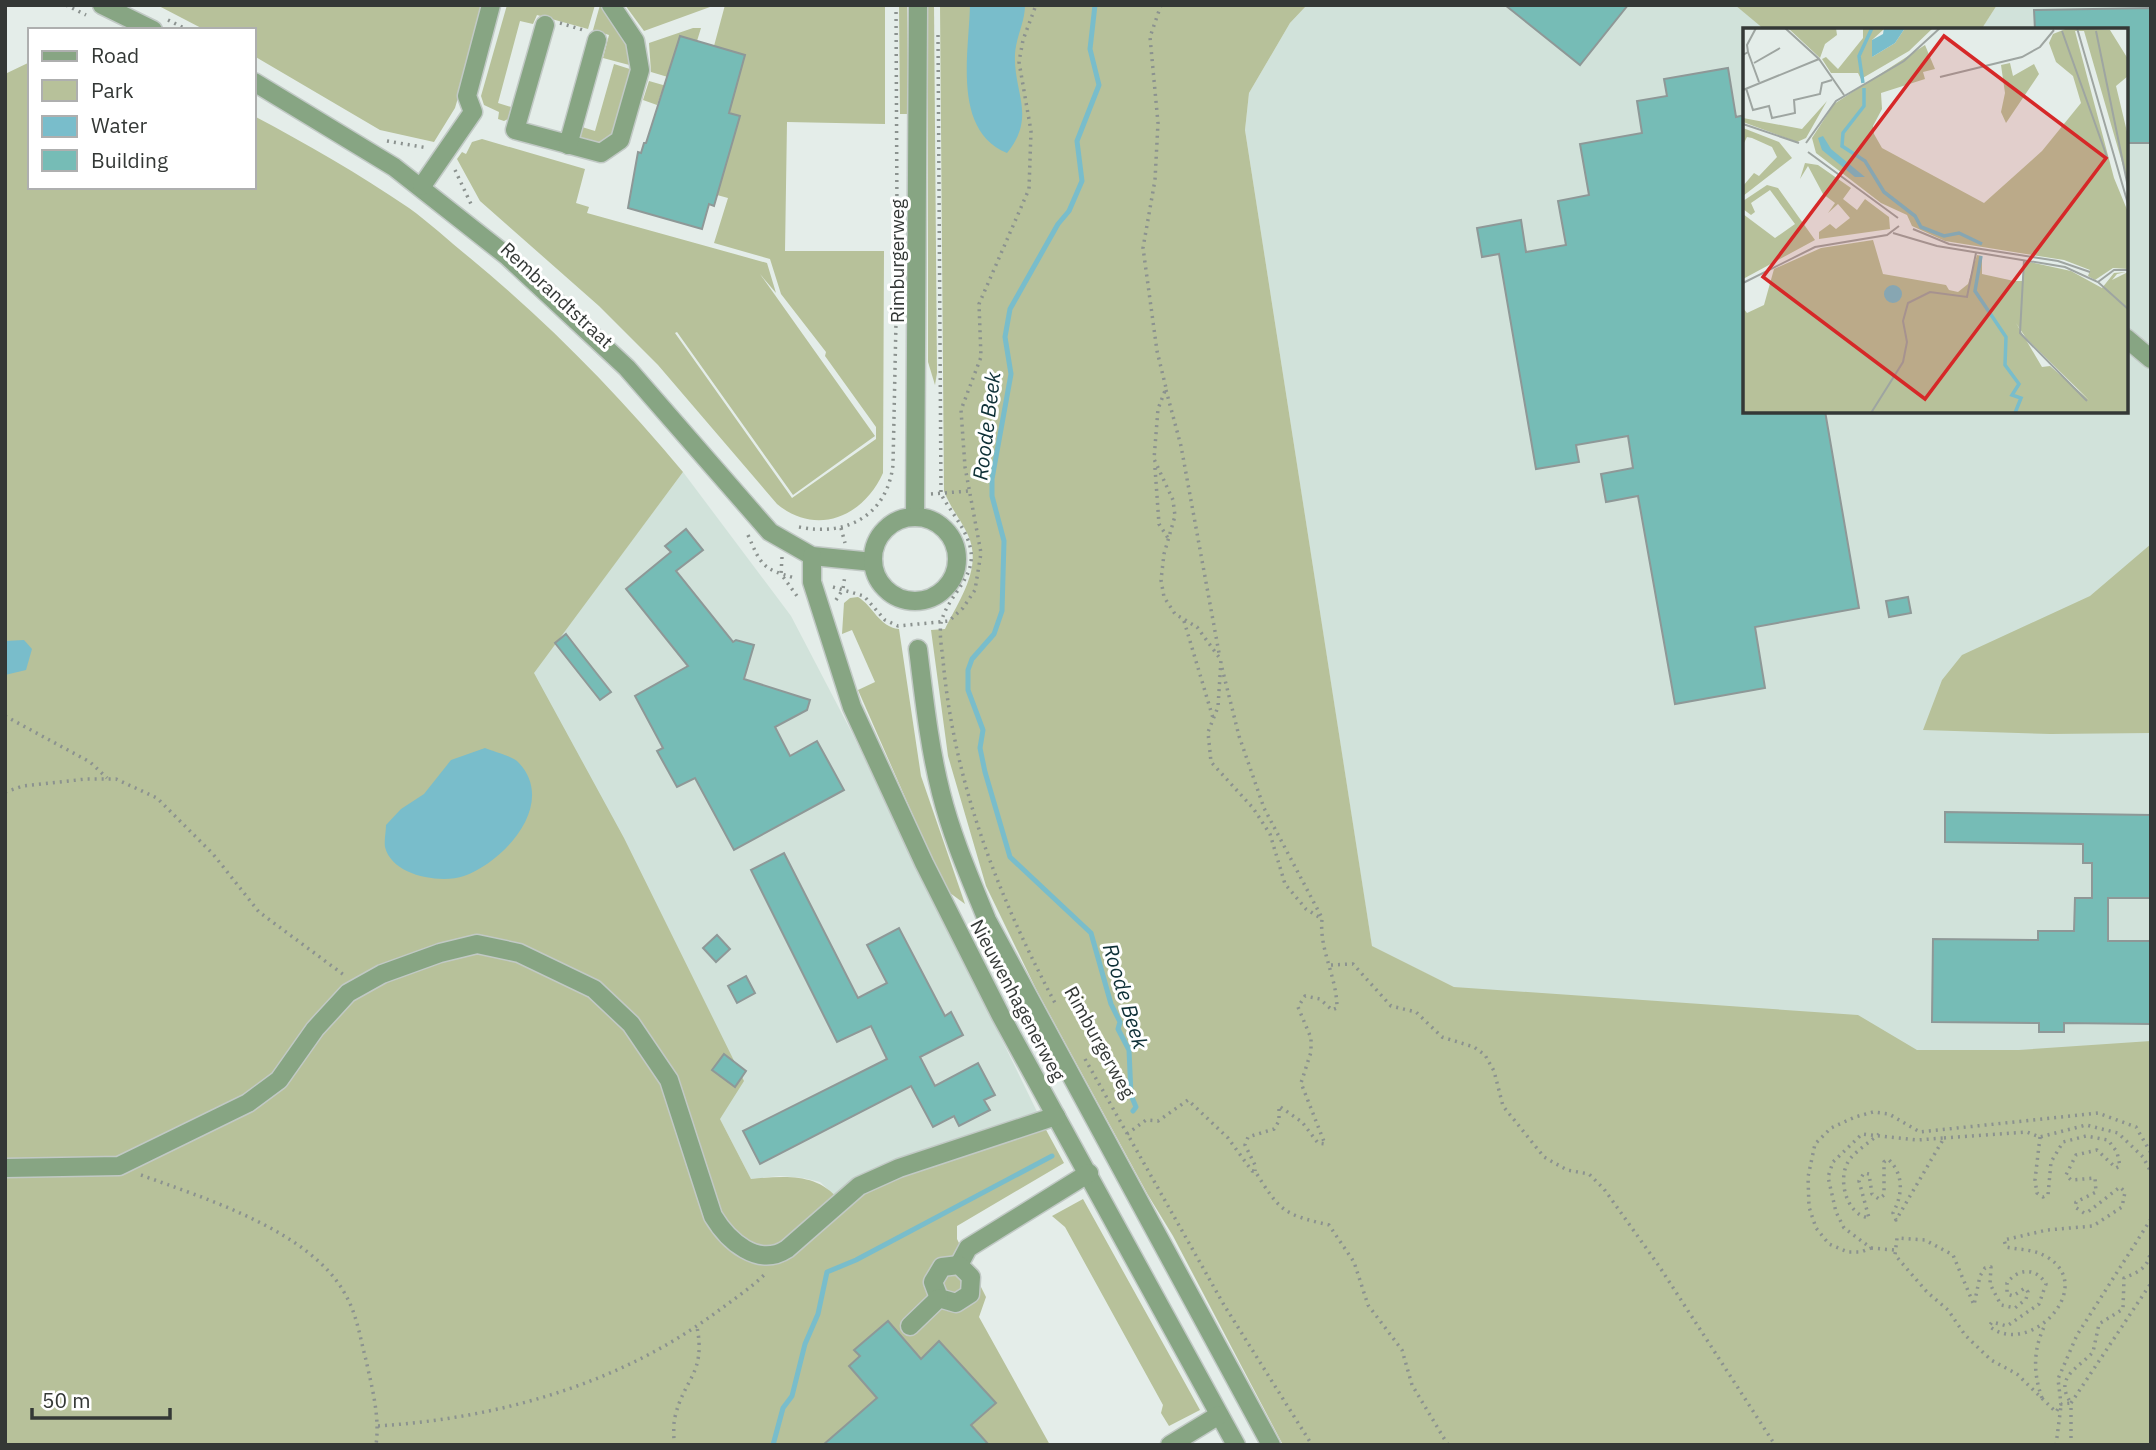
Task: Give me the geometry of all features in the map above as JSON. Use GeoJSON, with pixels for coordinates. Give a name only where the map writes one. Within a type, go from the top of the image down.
{"type":"FeatureCollection","features":[{"type":"Feature","properties":{"kind":"street"},"geometry":{"type":"LineString","coordinates":[[102,5],[149,28]]}},
{"type":"Feature","properties":{"kind":"street"},"geometry":{"type":"LineString","coordinates":[[422,186],[473,113],[467,96],[491,5]]}},
{"type":"Feature","properties":{"kind":"street"},"geometry":{"type":"LineString","coordinates":[[549,23],[515,130],[601,153],[620,139],[640,58],[631,33],[611,5]]}},
{"type":"Feature","properties":{"kind":"street","name":"Rimburgerweg"},"geometry":{"type":"LineString","coordinates":[[915,517],[918,5]]}},
{"type":"Feature","properties":{"kind":"street"},"geometry":{"type":"LineString","coordinates":[[568,145],[594,36]]}},
{"type":"Feature","properties":{"kind":"street","name":"Rembrandtstraat"},"geometry":{"type":"LineString","coordinates":[[256,83],[422,186],[507,256],[594,335],[669,413],[770,532],[812,556],[873,562]]}},
{"type":"Feature","properties":{"kind":"street"},"geometry":{"type":"LineString","coordinates":[[2128,340],[2151,359]]}},
{"type":"Feature","properties":{"kind":"street"},"geometry":{"type":"LineString","coordinates":[[915,517],[934,522],[949,535],[954,544],[954,573],[943,590],[916,601],[895,596],[880,582],[873,562],[877,539],[884,530],[904,518],[915,517]]}},
{"type":"Feature","properties":{"kind":"street","name":"Nieuwenhagenerweg"},"geometry":{"type":"LineString","coordinates":[[812,556],[812,582],[852,707],[924,863],[1056,1116],[1236,1445]]}},
{"type":"Feature","properties":{"kind":"street"},"geometry":{"type":"LineString","coordinates":[[918,649],[926,716],[941,794],[962,858],[987,920],[1271,1445]]}},
{"type":"Feature","properties":{"kind":"street"},"geometry":{"type":"LineString","coordinates":[[5,1168],[119,1167],[248,1103],[279,1080],[315,1029],[348,993],[382,974],[428,957],[478,944],[519,953],[594,989],[631,1024],[669,1080],[713,1216],[724,1234],[741,1247],[764,1256],[778,1255],[859,1186],[899,1168],[1056,1116]]}},
{"type":"Feature","properties":{"kind":"street"},"geometry":{"type":"LineString","coordinates":[[959,1265],[968,1248],[1089,1173]]}},
{"type":"Feature","properties":{"kind":"street"},"geometry":{"type":"LineString","coordinates":[[939,1298],[956,1303],[970,1294],[971,1277],[959,1265]]}},
{"type":"Feature","properties":{"kind":"street"},"geometry":{"type":"LineString","coordinates":[[939,1298],[933,1282],[942,1267],[959,1265]]}},
{"type":"Feature","properties":{"kind":"street"},"geometry":{"type":"LineString","coordinates":[[910,1326],[939,1298]]}},
{"type":"Feature","properties":{"kind":"street"},"geometry":{"type":"LineString","coordinates":[[1170,1445],[1220,1415]]}},
{"type":"Feature","properties":{"kind":"path"},"geometry":{"type":"LineString","coordinates":[[896,5],[897,230]]}},
{"type":"Feature","properties":{"kind":"path"},"geometry":{"type":"LineString","coordinates":[[843,589],[864,596],[891,625],[941,623],[958,614],[970,599],[981,554],[961,436],[961,410],[974,383],[981,357],[979,304],[1029,189],[1031,131],[1019,62],[1023,40],[1036,5]]}},
{"type":"Feature","properties":{"kind":"path"},"geometry":{"type":"LineString","coordinates":[[1161,5],[1150,37],[1158,123],[1156,180],[1143,248],[1157,351],[1181,446],[1221,660],[1239,736],[1264,808],[1322,919],[1322,944],[1331,965],[1337,1008],[1332,1010],[1320,999],[1305,996],[1298,1007],[1311,1038],[1311,1052],[1301,1083],[1325,1144],[1318,1143],[1302,1122],[1282,1105],[1279,1106],[1279,1121],[1274,1129],[1248,1137],[1245,1145],[1255,1165],[1255,1171],[1276,1206],[1303,1219],[1329,1225],[1354,1262],[1368,1305],[1402,1350],[1412,1385],[1448,1445]]}},
{"type":"Feature","properties":{"kind":"path"},"geometry":{"type":"LineString","coordinates":[[549,23],[594,36]]}},
{"type":"Feature","properties":{"kind":"path"},"geometry":{"type":"LineString","coordinates":[[937,32],[941,494],[968,540],[971,554],[971,567],[964,585],[941,623]]}},
{"type":"Feature","properties":{"kind":"path"},"geometry":{"type":"LineString","coordinates":[[795,526],[813,530],[841,528],[876,508],[887,493],[891,478],[897,271]]}},
{"type":"Feature","properties":{"kind":"path"},"geometry":{"type":"LineString","coordinates":[[1166,388],[1158,409],[1155,466],[1160,524],[1169,538]]}},
{"type":"Feature","properties":{"kind":"path"},"geometry":{"type":"LineString","coordinates":[[1155,466],[1173,500],[1175,516],[1161,580],[1164,597],[1175,614],[1197,627],[1221,660],[1218,707],[1208,732],[1211,762],[1253,808],[1270,834],[1285,884],[1306,909],[1322,919]]}},
{"type":"Feature","properties":{"kind":"path"},"geometry":{"type":"LineString","coordinates":[[941,494],[969,491]]}},
{"type":"Feature","properties":{"kind":"path"},"geometry":{"type":"LineString","coordinates":[[743,526],[761,564],[768,570],[781,574]]}},
{"type":"Feature","properties":{"kind":"path"},"geometry":{"type":"LineString","coordinates":[[1184,620],[1213,719]]}},
{"type":"Feature","properties":{"kind":"path","name":"Rimburgerweg"},"geometry":{"type":"LineString","coordinates":[[941,623],[951,713],[964,783],[996,880],[1056,1007]]}},
{"type":"Feature","properties":{"kind":"path"},"geometry":{"type":"LineString","coordinates":[[5,716],[90,762],[108,779]]}},
{"type":"Feature","properties":{"kind":"path"},"geometry":{"type":"LineString","coordinates":[[5,792],[23,786],[108,779],[127,782],[158,797],[213,854],[259,912],[288,936],[360,986]]}},
{"type":"Feature","properties":{"kind":"path"},"geometry":{"type":"LineString","coordinates":[[1331,965],[1353,964],[1391,1006],[1416,1012],[1442,1037],[1474,1047],[1485,1055],[1494,1071],[1503,1105],[1513,1120],[1544,1157],[1567,1170],[1589,1174],[1604,1189],[1659,1266],[1774,1445]]}},
{"type":"Feature","properties":{"kind":"path","name":"Rimburgerweg"},"geometry":{"type":"LineString","coordinates":[[1079,1049],[1224,1305],[1312,1445]]}},
{"type":"Feature","properties":{"kind":"path"},"geometry":{"type":"LineString","coordinates":[[1126,1134],[1146,1121],[1158,1121],[1188,1100],[1234,1146],[1252,1171],[1255,1171]]}},
{"type":"Feature","properties":{"kind":"path"},"geometry":{"type":"LineString","coordinates":[[2061,1404],[2056,1412],[2017,1374],[1991,1360],[1965,1335],[1948,1310],[1914,1278],[1894,1250],[1871,1248],[1861,1252],[1848,1252],[1829,1244],[1816,1228],[1809,1207],[1808,1177],[1815,1144],[1831,1128],[1873,1112],[1889,1114],[1920,1132],[2098,1112],[2136,1127],[2151,1153]]}},
{"type":"Feature","properties":{"kind":"path"},"geometry":{"type":"LineString","coordinates":[[1871,1248],[1844,1228],[1830,1197],[1828,1177],[1832,1162],[1862,1134],[1917,1140],[2027,1132],[2040,1138],[2086,1125],[2118,1133],[2143,1157],[2151,1172]]}},
{"type":"Feature","properties":{"kind":"path"},"geometry":{"type":"LineString","coordinates":[[1879,1134],[1850,1159],[1844,1170],[1844,1189],[1855,1211],[1869,1218],[1859,1181],[1864,1173],[1869,1174],[1872,1194],[1879,1199],[1884,1195],[1884,1162],[1888,1158],[1896,1167],[1900,1186],[1893,1213],[1896,1220],[1944,1138]]}},
{"type":"Feature","properties":{"kind":"path"},"geometry":{"type":"LineString","coordinates":[[2040,1138],[2035,1180],[2037,1193],[2043,1197],[2048,1195],[2051,1162],[2063,1142],[2086,1136],[2108,1140],[2117,1152],[2120,1166],[2116,1168],[2097,1150],[2082,1151],[2076,1156],[2066,1175],[2071,1180],[2095,1178],[2098,1185],[2096,1192],[2076,1202],[2075,1207],[2084,1213],[2088,1212],[2120,1187],[2125,1192],[2122,1207],[2093,1226],[2047,1230],[2004,1240],[2006,1247],[2045,1256],[2063,1274],[2066,1282],[2064,1299],[2046,1323],[2035,1350],[2037,1386],[2042,1399]]}},
{"type":"Feature","properties":{"kind":"path"},"geometry":{"type":"LineString","coordinates":[[1234,1146],[1245,1145]]}},
{"type":"Feature","properties":{"kind":"path"},"geometry":{"type":"LineString","coordinates":[[119,1167],[218,1204],[306,1249],[344,1292],[355,1316],[378,1426],[376,1445]]}},
{"type":"Feature","properties":{"kind":"path"},"geometry":{"type":"LineString","coordinates":[[2056,1445],[2061,1404],[2058,1379],[2077,1335],[2151,1219]]}},
{"type":"Feature","properties":{"kind":"path"},"geometry":{"type":"LineString","coordinates":[[1894,1250],[1897,1238],[1925,1240],[1953,1255],[1974,1305],[1984,1268],[1991,1267],[1990,1284],[2001,1305],[2015,1308],[2026,1300],[2028,1292],[2025,1288],[2013,1296],[2007,1294],[2007,1283],[2019,1272],[2028,1270],[2036,1273],[2046,1284],[2039,1304],[2007,1326],[1992,1322],[1989,1326],[2000,1335],[2011,1335],[2026,1333],[2046,1323]]}},
{"type":"Feature","properties":{"kind":"path"},"geometry":{"type":"LineString","coordinates":[[2071,1403],[2066,1396],[2065,1384],[2070,1370],[2093,1353],[2099,1324],[2123,1308],[2124,1278],[2142,1270],[2150,1260],[2151,1248]]}},
{"type":"Feature","properties":{"kind":"path"},"geometry":{"type":"LineString","coordinates":[[378,1426],[419,1423],[533,1401],[621,1371],[697,1326],[757,1282],[778,1255]]}},
{"type":"Feature","properties":{"kind":"path"},"geometry":{"type":"LineString","coordinates":[[2071,1445],[2071,1403],[2151,1283]]}},
{"type":"Feature","properties":{"kind":"path"},"geometry":{"type":"LineString","coordinates":[[674,1445],[675,1416],[697,1370],[701,1349],[697,1326]]}},
{"type":"Feature","properties":{"kind":"path"},"geometry":{"type":"LineString","coordinates":[[2061,1404],[2071,1403]]}},
{"type":"Feature","properties":{"kind":"shaded area"},"geometry":{"type":"Polygon","coordinates":[[[1307,5],[1797,5],[1838,28],[1743,28],[1743,413],[2128,413],[2128,28],[1982,28],[1997,5],[2151,5],[2151,1059],[1909,1053],[1454,987],[1372,947],[1245,130],[1249,93],[1290,23],[1307,5]]]}},
{"type":"Feature","properties":{"kind":"shaded area"},"geometry":{"type":"Polygon","coordinates":[[[683,472],[791,616],[851,731],[1045,1128],[934,1167],[866,1185],[839,1200],[820,1182],[780,1176],[751,1179],[720,1119],[533,673],[683,472]]]}},
{"type":"Feature","properties":{"kind":"green space"},"geometry":{"type":"Polygon","coordinates":[[[157,5],[485,5],[455,108],[434,142],[380,130],[256,57],[256,28],[201,28],[157,5]]]}},
{"type":"Feature","properties":{"kind":"green space"},"geometry":{"type":"Polygon","coordinates":[[[507,5],[595,5],[588,29],[537,15],[533,24],[520,21],[498,103],[511,107],[508,119],[504,121],[498,119],[499,112],[484,105],[481,96],[507,5]]]}},
{"type":"Feature","properties":{"kind":"green space"},"geometry":{"type":"Polygon","coordinates":[[[600,5],[604,5],[623,30],[633,66],[603,58],[609,35],[593,30],[600,5]]]}},
{"type":"Feature","properties":{"kind":"green space"},"geometry":{"type":"Polygon","coordinates":[[[625,5],[703,5],[710,7],[644,31],[625,5]]]}},
{"type":"Feature","properties":{"kind":"green space"},"geometry":{"type":"Polygon","coordinates":[[[725,5],[885,5],[885,124],[787,122],[785,251],[884,251],[883,473],[864,501],[838,517],[808,519],[792,514],[777,504],[658,365],[599,306],[480,201],[457,159],[462,152],[466,154],[472,142],[482,139],[585,169],[576,203],[589,207],[587,213],[767,263],[776,293],[760,274],[875,436],[793,495],[677,332],[675,333],[792,498],[876,439],[876,427],[825,356],[826,352],[781,294],[770,259],[714,243],[728,198],[717,195],[740,116],[661,94],[657,105],[643,100],[649,81],[691,93],[733,99],[745,55],[714,46],[725,5]]]}},
{"type":"Feature","properties":{"kind":"green space"},"geometry":{"type":"Polygon","coordinates":[[[899,5],[907,5],[909,114],[900,114],[899,5]]]}},
{"type":"Feature","properties":{"kind":"green space"},"geometry":{"type":"Polygon","coordinates":[[[928,5],[934,5],[935,385],[928,362],[928,5]]]}},
{"type":"Feature","properties":{"kind":"green space"},"geometry":{"type":"Polygon","coordinates":[[[940,5],[1307,5],[1290,23],[1249,93],[1245,130],[1372,946],[1454,987],[1858,1015],[1917,1050],[2019,1050],[2151,1041],[2151,1445],[1283,1445],[1173,1236],[1037,991],[986,886],[948,756],[931,630],[945,629],[967,584],[973,560],[968,535],[944,491],[940,5]]]}},
{"type":"Feature","properties":{"kind":"green space"},"geometry":{"type":"Polygon","coordinates":[[[1735,5],[1997,5],[1982,28],[1763,28],[1735,5]]]}},
{"type":"Feature","properties":{"kind":"green space"},"geometry":{"type":"Polygon","coordinates":[[[693,28],[701,28],[697,41],[680,37],[670,69],[688,83],[651,72],[649,43],[693,28]]]}},
{"type":"Feature","properties":{"kind":"green space"},"geometry":{"type":"Polygon","coordinates":[[[28,63],[28,189],[256,189],[256,117],[313,148],[409,208],[499,283],[608,387],[683,472],[534,673],[624,838],[744,1081],[720,1119],[751,1179],[787,1177],[810,1180],[820,1184],[839,1200],[866,1185],[934,1167],[1045,1128],[1064,1163],[957,1226],[957,1239],[986,1297],[979,1317],[1050,1445],[5,1445],[5,74],[28,63]]]}},
{"type":"Feature","properties":{"kind":"green space"},"geometry":{"type":"Polygon","coordinates":[[[614,64],[633,70],[615,135],[605,144],[578,141],[582,127],[595,131],[614,64]]]}},
{"type":"Feature","properties":{"kind":"green space"},"geometry":{"type":"Polygon","coordinates":[[[2151,544],[2151,733],[2050,734],[1923,730],[1942,680],[1962,655],[2090,596],[2151,544]]]}},
{"type":"Feature","properties":{"kind":"green space"},"geometry":{"type":"Polygon","coordinates":[[[858,597],[886,624],[899,629],[921,776],[965,904],[950,893],[937,870],[858,690],[875,682],[852,630],[842,634],[844,603],[850,598],[858,597]]]}},
{"type":"Feature","properties":{"kind":"green space"},"geometry":{"type":"Polygon","coordinates":[[[1083,1199],[1200,1410],[1169,1426],[1161,1413],[1163,1405],[1065,1227],[1052,1216],[1083,1199]]]}},
{"type":"Feature","properties":{"kind":"water"},"geometry":{"type":"Polygon","coordinates":[[[970,5],[1025,5],[1015,54],[1021,127],[1007,153],[990,142],[978,127],[971,109],[967,67],[970,5]]]}},
{"type":"Feature","properties":{"kind":"water"},"geometry":{"type":"Polygon","coordinates":[[[24,640],[32,649],[26,670],[5,675],[5,641],[24,640]]]}},
{"type":"Feature","properties":{"kind":"water"},"geometry":{"type":"Polygon","coordinates":[[[485,748],[519,763],[529,779],[532,796],[529,813],[521,830],[495,858],[464,876],[431,878],[397,865],[389,857],[385,847],[386,825],[401,809],[424,794],[451,760],[485,748]]]}},
{"type":"Feature","properties":{"kind":"building"},"geometry":{"type":"Polygon","coordinates":[[[1505,5],[1628,5],[1580,65],[1505,5]]]}},
{"type":"Feature","properties":{"kind":"building"},"geometry":{"type":"Polygon","coordinates":[[[2151,8],[2151,143],[2128,143],[2128,28],[2035,28],[2034,10],[2151,8]]]}},
{"type":"Feature","properties":{"kind":"building"},"geometry":{"type":"Polygon","coordinates":[[[680,36],[745,55],[729,113],[740,116],[714,206],[709,204],[702,229],[628,208],[638,152],[641,153],[646,143],[680,36]]]}},
{"type":"Feature","properties":{"kind":"building"},"geometry":{"type":"Polygon","coordinates":[[[1728,68],[1736,117],[1743,115],[1743,413],[1825,413],[1859,608],[1755,627],[1765,688],[1675,704],[1638,496],[1606,502],[1601,474],[1633,468],[1628,436],[1576,445],[1579,462],[1536,469],[1499,254],[1482,257],[1477,228],[1521,220],[1526,252],[1566,245],[1558,201],[1589,195],[1580,144],[1642,133],[1637,101],[1667,96],[1664,79],[1728,68]]]}},
{"type":"Feature","properties":{"kind":"building"},"geometry":{"type":"Polygon","coordinates":[[[686,529],[703,550],[676,571],[733,642],[736,640],[754,645],[744,679],[810,700],[807,710],[775,727],[790,756],[817,741],[844,790],[734,850],[695,778],[677,787],[657,751],[663,748],[635,696],[688,666],[626,589],[671,552],[665,546],[686,529]]]}},
{"type":"Feature","properties":{"kind":"building"},"geometry":{"type":"Polygon","coordinates":[[[1908,597],[1911,613],[1889,617],[1886,601],[1908,597]]]}},
{"type":"Feature","properties":{"kind":"building"},"geometry":{"type":"Polygon","coordinates":[[[566,634],[611,692],[600,700],[555,643],[566,634]]]}},
{"type":"Feature","properties":{"kind":"building"},"geometry":{"type":"Polygon","coordinates":[[[1945,812],[2151,815],[2151,898],[2108,898],[2108,941],[2151,941],[2151,1024],[2064,1023],[2064,1032],[2039,1032],[2039,1023],[1932,1022],[1933,939],[2038,940],[2038,931],[2074,931],[2075,898],[2092,898],[2092,863],[2083,863],[2083,844],[1945,842],[1945,812]]]}},
{"type":"Feature","properties":{"kind":"building"},"geometry":{"type":"Polygon","coordinates":[[[784,853],[858,998],[887,983],[867,945],[899,928],[945,1016],[951,1012],[963,1035],[920,1057],[935,1086],[978,1063],[995,1095],[984,1100],[990,1110],[959,1126],[954,1116],[933,1127],[911,1086],[760,1164],[743,1131],[887,1059],[871,1026],[837,1042],[751,870],[784,853]]]}},
{"type":"Feature","properties":{"kind":"building"},"geometry":{"type":"Polygon","coordinates":[[[717,935],[730,949],[716,962],[703,948],[717,935]]]}},
{"type":"Feature","properties":{"kind":"building"},"geometry":{"type":"Polygon","coordinates":[[[746,976],[755,993],[737,1003],[728,986],[746,976]]]}},
{"type":"Feature","properties":{"kind":"building"},"geometry":{"type":"Polygon","coordinates":[[[724,1054],[746,1071],[735,1087],[712,1070],[724,1054]]]}},
{"type":"Feature","properties":{"kind":"building"},"geometry":{"type":"Polygon","coordinates":[[[888,1321],[921,1359],[939,1341],[996,1403],[971,1425],[989,1445],[823,1445],[877,1398],[849,1366],[860,1356],[854,1350],[888,1321]]]}},
{"type":"Feature","properties":{"kind":"waterway","name":"Roode Beek"},"geometry":{"type":"LineString","coordinates":[[1095,5],[1090,49],[1099,85],[1077,141],[1082,181],[1069,211],[1058,224],[1010,309],[1005,337],[1011,374],[992,479],[992,496],[1004,541],[1002,611],[994,634],[972,659],[968,670],[968,690],[983,730],[980,748],[985,772],[1010,857],[1091,933],[1111,1004],[1120,1022],[1118,1029],[1129,1050],[1131,1095],[1136,1107],[1133,1111]]}},
{"type":"Feature","properties":{"kind":"waterway","name":"Roode Beek"},"geometry":{"type":"LineString","coordinates":[[773,1445],[783,1408],[792,1396],[805,1344],[818,1314],[827,1272],[856,1260],[1052,1156]]}}]}
